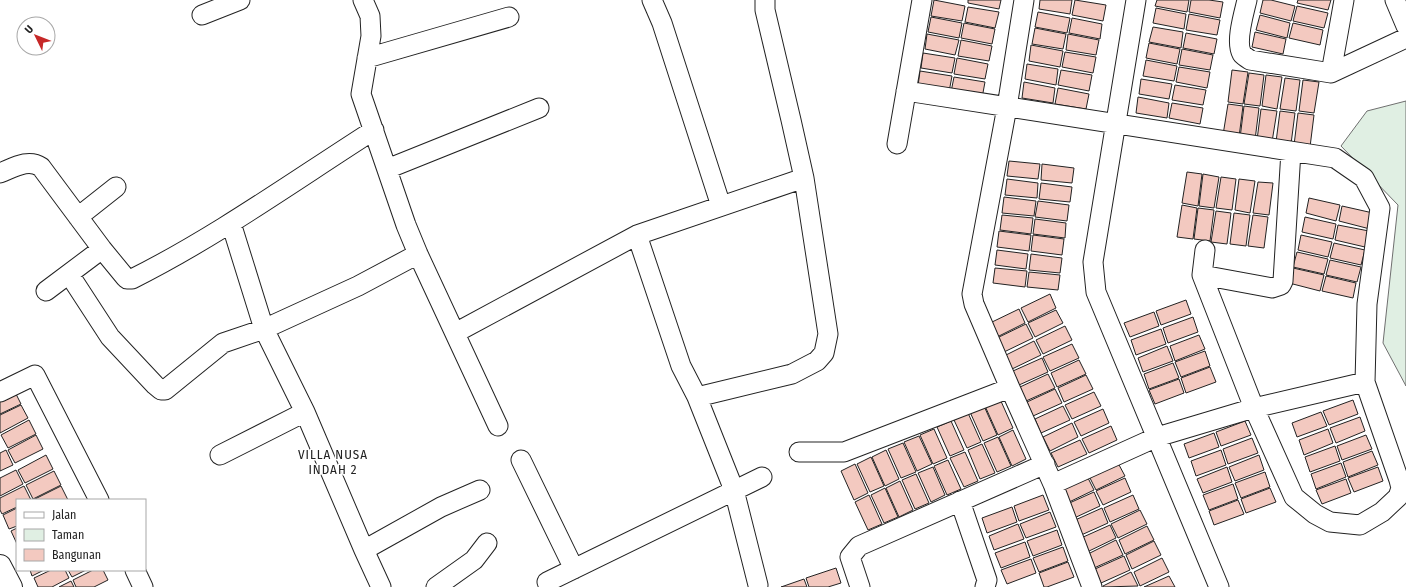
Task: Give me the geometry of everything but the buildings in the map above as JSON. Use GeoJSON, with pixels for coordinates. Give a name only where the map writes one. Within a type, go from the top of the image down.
{"type":"FeatureCollection","features":[{"type":"Feature","properties":{"kind":"street"},"geometry":{"type":"LineString","coordinates":[[202,15],[240,0]]}},
{"type":"Feature","properties":{"kind":"street"},"geometry":{"type":"LineString","coordinates":[[363,0],[370,16],[371,36],[361,94],[406,225],[498,426]]}},
{"type":"Feature","properties":{"kind":"street"},"geometry":{"type":"LineString","coordinates":[[652,0],[662,23],[721,206]]}},
{"type":"Feature","properties":{"kind":"street"},"geometry":{"type":"LineString","coordinates":[[697,397],[792,374],[817,361],[824,353],[828,334],[804,178],[765,10],[765,0]]}},
{"type":"Feature","properties":{"kind":"street"},"geometry":{"type":"LineString","coordinates":[[897,144],[922,0]]}},
{"type":"Feature","properties":{"kind":"street"},"geometry":{"type":"LineString","coordinates":[[1024,0],[1007,107],[972,294],[974,304],[1010,388],[1054,484],[1092,587]]}},
{"type":"Feature","properties":{"kind":"street"},"geometry":{"type":"LineString","coordinates":[[1136,0],[1093,262],[1096,292],[1219,587]]}},
{"type":"Feature","properties":{"kind":"street"},"geometry":{"type":"LineString","coordinates":[[1247,0],[1240,37],[1240,48],[1243,55],[1250,60],[1331,73],[1406,38]]}},
{"type":"Feature","properties":{"kind":"street"},"geometry":{"type":"LineString","coordinates":[[1331,73],[1344,0]]}},
{"type":"Feature","properties":{"kind":"street"},"geometry":{"type":"LineString","coordinates":[[1395,0],[1406,26]]}},
{"type":"Feature","properties":{"kind":"street"},"geometry":{"type":"LineString","coordinates":[[367,58],[509,17]]}},
{"type":"Feature","properties":{"kind":"street"},"geometry":{"type":"LineString","coordinates":[[906,91],[1115,125],[1335,158],[1364,178],[1380,208],[1367,304],[1365,382],[1400,480],[1401,488],[1398,497],[1382,512],[1360,525],[1330,522],[1315,514],[1294,497],[1254,408],[1202,275],[1205,250]]}},
{"type":"Feature","properties":{"kind":"street"},"geometry":{"type":"LineString","coordinates":[[387,169],[540,108]]}},
{"type":"Feature","properties":{"kind":"street"},"geometry":{"type":"LineString","coordinates":[[0,173],[31,162],[45,171],[102,249],[127,279],[132,279],[171,260],[374,130]]}},
{"type":"Feature","properties":{"kind":"street"},"geometry":{"type":"LineString","coordinates":[[1202,275],[1272,288],[1281,285],[1283,281],[1290,151]]}},
{"type":"Feature","properties":{"kind":"street"},"geometry":{"type":"LineString","coordinates":[[455,333],[637,235],[804,178]]}},
{"type":"Feature","properties":{"kind":"street"},"geometry":{"type":"LineString","coordinates":[[78,217],[116,187]]}},
{"type":"Feature","properties":{"kind":"street"},"geometry":{"type":"LineString","coordinates":[[231,222],[264,329],[305,412],[381,587]]}},
{"type":"Feature","properties":{"kind":"street"},"geometry":{"type":"LineString","coordinates":[[637,235],[681,366],[697,397],[734,490],[758,586]]}},
{"type":"Feature","properties":{"kind":"street"},"geometry":{"type":"LineString","coordinates":[[46,291],[102,249]]}},
{"type":"Feature","properties":{"kind":"street"},"geometry":{"type":"LineString","coordinates":[[69,274],[110,337],[155,385],[161,390],[165,390],[170,388],[223,343],[264,329],[358,286],[418,254]]}},
{"type":"Feature","properties":{"kind":"street"},"geometry":{"type":"LineString","coordinates":[[0,392],[35,375],[98,499]]}},
{"type":"Feature","properties":{"kind":"street"},"geometry":{"type":"LineString","coordinates":[[1054,484],[1156,437],[1254,408],[1365,382]]}},
{"type":"Feature","properties":{"kind":"street"},"geometry":{"type":"LineString","coordinates":[[799,452],[844,452],[1010,388]]}},
{"type":"Feature","properties":{"kind":"street"},"geometry":{"type":"LineString","coordinates":[[220,455],[305,412]]}},
{"type":"Feature","properties":{"kind":"street"},"geometry":{"type":"LineString","coordinates":[[521,460],[574,568]]}},
{"type":"Feature","properties":{"kind":"street"},"geometry":{"type":"LineString","coordinates":[[860,587],[850,557],[856,548],[1045,464]]}},
{"type":"Feature","properties":{"kind":"street"},"geometry":{"type":"LineString","coordinates":[[547,582],[762,477]]}},
{"type":"Feature","properties":{"kind":"street"},"geometry":{"type":"LineString","coordinates":[[364,550],[441,507],[480,490]]}},
{"type":"Feature","properties":{"kind":"street"},"geometry":{"type":"LineString","coordinates":[[960,501],[987,580],[985,587]]}},
{"type":"Feature","properties":{"kind":"street"},"geometry":{"type":"LineString","coordinates":[[436,587],[474,560],[487,543]]}},
{"type":"Feature","properties":{"kind":"street"},"geometry":{"type":"LineString","coordinates":[[0,566],[11,587]]}},
{"type":"Feature","properties":{"kind":"street"},"geometry":{"type":"LineString","coordinates":[[136,571],[144,587]]}},
{"type":"Feature","properties":{"kind":"green space"},"geometry":{"type":"Polygon","coordinates":[[[1406,101],[1406,386],[1383,343],[1398,205],[1341,146],[1367,111],[1406,101]]]}},
{"type":"Feature","properties":{"kind":"district","name":"VILLA NUSA INDAH 2"},"geometry":{"type":"Point","coordinates":[333,462]}}]}
